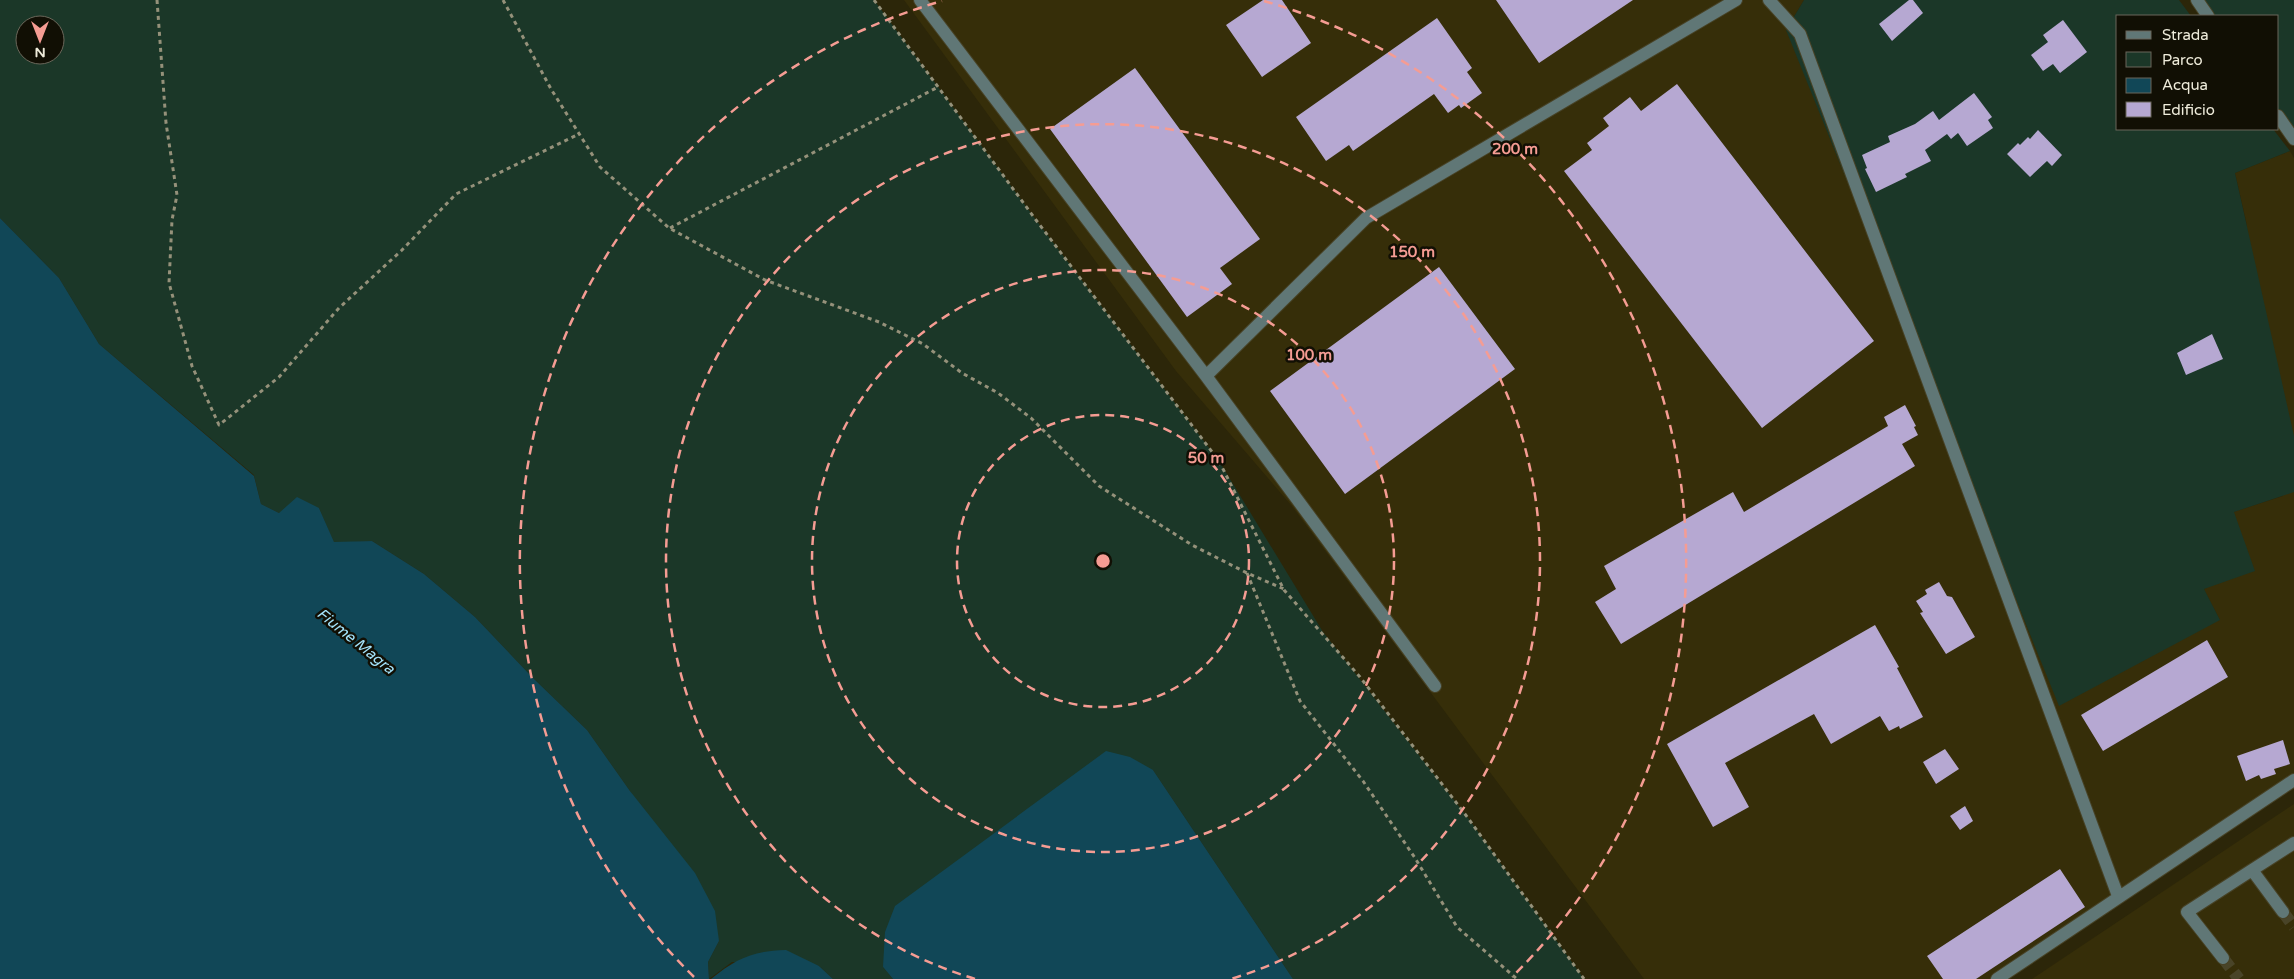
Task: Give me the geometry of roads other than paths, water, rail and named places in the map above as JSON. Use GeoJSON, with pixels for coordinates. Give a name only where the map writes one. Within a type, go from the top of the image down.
{"type":"FeatureCollection","features":[{"type":"Feature","properties":{"kind":"street"},"geometry":{"type":"LineString","coordinates":[[920,0],[1206,376],[1435,686]]}},
{"type":"Feature","properties":{"kind":"street"},"geometry":{"type":"LineString","coordinates":[[1206,376],[1366,218],[1736,0]]}},
{"type":"Feature","properties":{"kind":"street"},"geometry":{"type":"LineString","coordinates":[[1769,0],[1800,34],[2118,896]]}},
{"type":"Feature","properties":{"kind":"street"},"geometry":{"type":"LineString","coordinates":[[2197,0],[2207,15]]}},
{"type":"Feature","properties":{"kind":"street"},"geometry":{"type":"LineString","coordinates":[[2279,117],[2294,139]]}},
{"type":"Feature","properties":{"kind":"street"},"geometry":{"type":"LineString","coordinates":[[1997,979],[2118,896],[2294,780]]}},
{"type":"Feature","properties":{"kind":"street"},"geometry":{"type":"LineString","coordinates":[[2222,958],[2187,912],[2294,843]]}},
{"type":"Feature","properties":{"kind":"street"},"geometry":{"type":"LineString","coordinates":[[2252,870],[2283,912]]}},
{"type":"Feature","properties":{"kind":"water","name":"Fiume Magra"},"geometry":{"type":"Polygon","coordinates":[[[0,218],[59,278],[99,344],[254,476],[261,504],[279,513],[297,497],[319,508],[334,542],[372,541],[424,574],[475,617],[533,678],[587,730],[630,791],[695,873],[715,911],[719,941],[708,962],[709,979],[0,979],[0,218]]]}},
{"type":"Feature","properties":{"kind":"water"},"geometry":{"type":"Polygon","coordinates":[[[1106,751],[1130,757],[1153,770],[1293,979],[893,979],[883,967],[885,932],[895,906],[1106,751]]]}},
{"type":"Feature","properties":{"kind":"water"},"geometry":{"type":"Polygon","coordinates":[[[786,950],[819,966],[833,979],[711,979],[746,957],[764,952],[786,950]]]}},
{"type":"Feature","properties":{"kind":"tunnel"},"geometry":{"type":"LineString","coordinates":[[2283,912],[2294,927]]}},
{"type":"Feature","properties":{"kind":"tunnel"},"geometry":{"type":"LineString","coordinates":[[2223,958],[2239,979]]}}]}
